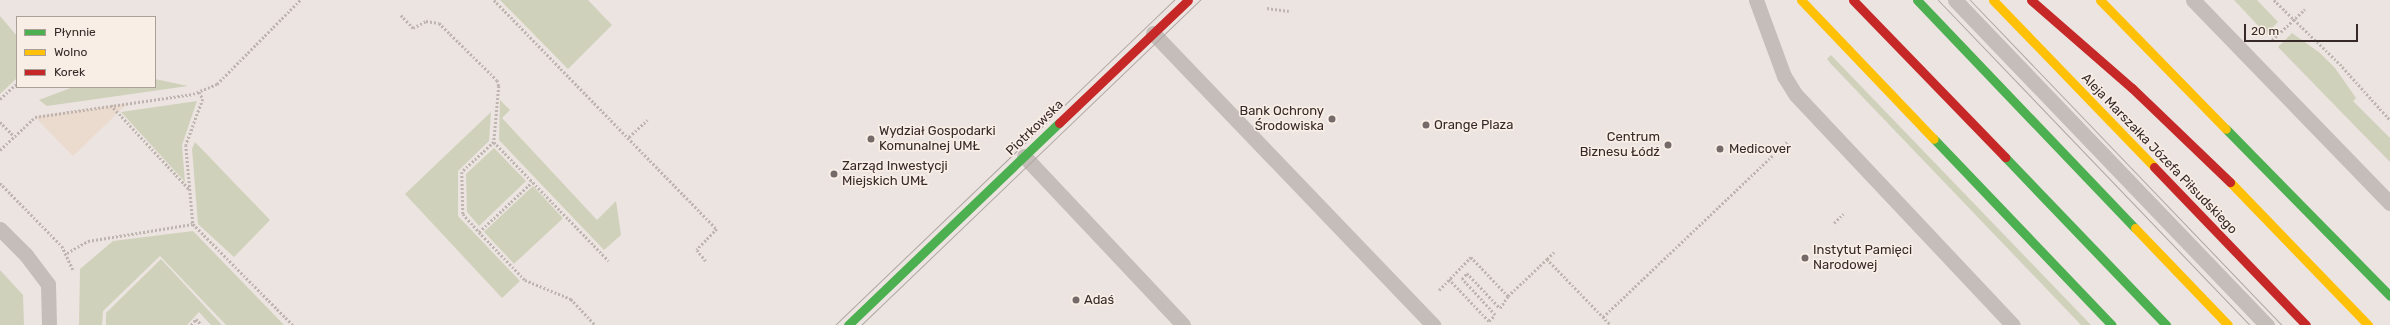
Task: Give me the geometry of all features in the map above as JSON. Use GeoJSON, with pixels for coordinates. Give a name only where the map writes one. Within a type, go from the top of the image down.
{"type":"FeatureCollection","features":[{"type":"Feature","properties":{"kind":"main road","name":"Piotrkowska"},"geometry":{"type":"LineString","coordinates":[[848,325],[1188,0]]}},
{"type":"Feature","properties":{"kind":"main road"},"geometry":{"type":"LineString","coordinates":[[1801,0],[2112,325]]}},
{"type":"Feature","properties":{"kind":"main road"},"geometry":{"type":"LineString","coordinates":[[1853,0],[2166,325]]}},
{"type":"Feature","properties":{"kind":"main road"},"geometry":{"type":"LineString","coordinates":[[1917,0],[2228,325]]}},
{"type":"Feature","properties":{"kind":"main road","name":"Aleja Marszałka Józefa Piłsudskiego"},"geometry":{"type":"LineString","coordinates":[[1993,0],[2306,325]]}},
{"type":"Feature","properties":{"kind":"main road"},"geometry":{"type":"LineString","coordinates":[[2031,0],[2132,88],[2210,162],[2368,325]]}},
{"type":"Feature","properties":{"kind":"main road"},"geometry":{"type":"LineString","coordinates":[[2100,0],[2390,296]]}},
{"type":"Feature","properties":{"kind":"lane"},"geometry":{"type":"LineString","coordinates":[[1756,0],[1784,76],[1796,95],[2013,325]]}},
{"type":"Feature","properties":{"kind":"lane"},"geometry":{"type":"LineString","coordinates":[[1955,0],[2267,325]]}},
{"type":"Feature","properties":{"kind":"lane"},"geometry":{"type":"LineString","coordinates":[[2193,0],[2390,203]]}},
{"type":"Feature","properties":{"kind":"lane"},"geometry":{"type":"LineString","coordinates":[[1153,33],[1433,325]]}},
{"type":"Feature","properties":{"kind":"lane"},"geometry":{"type":"LineString","coordinates":[[1024,156],[1183,325]]}},
{"type":"Feature","properties":{"kind":"lane"},"geometry":{"type":"LineString","coordinates":[[0,229],[26,255],[48,284],[48,325]]}},
{"type":"Feature","properties":{"kind":"path"},"geometry":{"type":"LineString","coordinates":[[0,150],[35,117],[199,92],[217,84],[300,0]]}},
{"type":"Feature","properties":{"kind":"path"},"geometry":{"type":"LineString","coordinates":[[494,0],[717,229],[697,250],[706,261]]}},
{"type":"Feature","properties":{"kind":"path"},"geometry":{"type":"LineString","coordinates":[[2274,0],[2340,64],[2390,120]]}},
{"type":"Feature","properties":{"kind":"path"},"geometry":{"type":"LineString","coordinates":[[1267,8],[1290,11]]}},
{"type":"Feature","properties":{"kind":"path"},"geometry":{"type":"LineString","coordinates":[[2251,60],[2305,9]]}},
{"type":"Feature","properties":{"kind":"path"},"geometry":{"type":"LineString","coordinates":[[401,15],[413,28],[426,21],[439,23],[496,80],[499,86],[494,142],[462,172],[463,214],[525,280],[571,299],[595,325]]}},
{"type":"Feature","properties":{"kind":"path"},"geometry":{"type":"LineString","coordinates":[[0,99],[16,84]]}},
{"type":"Feature","properties":{"kind":"path"},"geometry":{"type":"LineString","coordinates":[[199,92],[203,99],[186,145],[193,224],[293,325]]}},
{"type":"Feature","properties":{"kind":"path"},"geometry":{"type":"LineString","coordinates":[[111,106],[190,190]]}},
{"type":"Feature","properties":{"kind":"path"},"geometry":{"type":"LineString","coordinates":[[629,137],[647,120]]}},
{"type":"Feature","properties":{"kind":"path"},"geometry":{"type":"LineString","coordinates":[[0,122],[14,136]]}},
{"type":"Feature","properties":{"kind":"path"},"geometry":{"type":"LineString","coordinates":[[494,142],[609,261]]}},
{"type":"Feature","properties":{"kind":"path"},"geometry":{"type":"LineString","coordinates":[[1603,317],[1787,142]]}},
{"type":"Feature","properties":{"kind":"path"},"geometry":{"type":"LineString","coordinates":[[479,232],[532,182]]}},
{"type":"Feature","properties":{"kind":"path"},"geometry":{"type":"LineString","coordinates":[[1834,223],[1843,214]]}},
{"type":"Feature","properties":{"kind":"path"},"geometry":{"type":"LineString","coordinates":[[66,253],[88,241],[193,224]]}},
{"type":"Feature","properties":{"kind":"path"},"geometry":{"type":"LineString","coordinates":[[1449,279],[1489,321],[1496,315],[1462,279],[1468,273],[1500,308],[1508,296],[1554,252]]}},
{"type":"Feature","properties":{"kind":"path"},"geometry":{"type":"LineString","coordinates":[[1456,272],[1471,257],[1508,296]]}},
{"type":"Feature","properties":{"kind":"path"},"geometry":{"type":"LineString","coordinates":[[1547,259],[1611,325]]}},
{"type":"Feature","properties":{"kind":"path"},"geometry":{"type":"LineString","coordinates":[[191,325],[196,319],[202,325]]}},
{"type":"Feature","properties":{"kind":"green space"},"geometry":{"type":"Polygon","coordinates":[[[500,0],[588,0],[612,25],[568,69],[500,0]]]}},
{"type":"Feature","properties":{"kind":"green space"},"geometry":{"type":"Polygon","coordinates":[[[2234,0],[2257,0],[2278,22],[2266,34],[2234,0]]]}},
{"type":"Feature","properties":{"kind":"green space"},"geometry":{"type":"Polygon","coordinates":[[[0,16],[16,35],[16,79],[0,94],[0,16]]]}},
{"type":"Feature","properties":{"kind":"green space"},"geometry":{"type":"Polygon","coordinates":[[[2292,33],[2320,53],[2335,68],[2356,98],[2353,101],[2390,138],[2390,162],[2278,47],[2292,33]]]}},
{"type":"Feature","properties":{"kind":"green space"},"geometry":{"type":"Polygon","coordinates":[[[1831,55],[2091,325],[2081,325],[1831,64],[1827,59],[1831,55]]]}},
{"type":"Feature","properties":{"kind":"green space"},"geometry":{"type":"Polygon","coordinates":[[[156,79],[188,86],[47,106],[39,100],[70,88],[156,88],[156,79]]]}},
{"type":"Feature","properties":{"kind":"green space"},"geometry":{"type":"Polygon","coordinates":[[[500,100],[510,110],[502,118],[597,220],[616,201],[621,235],[604,250],[499,140],[500,100]]]}},
{"type":"Feature","properties":{"kind":"green space"},"geometry":{"type":"Polygon","coordinates":[[[197,101],[182,145],[185,182],[121,112],[197,101]]]}},
{"type":"Feature","properties":{"kind":"green space"},"geometry":{"type":"Polygon","coordinates":[[[491,112],[489,141],[458,171],[458,216],[520,281],[502,298],[405,194],[491,112]]]}},
{"type":"Feature","properties":{"kind":"green space"},"geometry":{"type":"Polygon","coordinates":[[[195,142],[270,220],[234,257],[198,224],[192,149],[195,142]]]}},
{"type":"Feature","properties":{"kind":"green space"},"geometry":{"type":"Polygon","coordinates":[[[494,148],[526,181],[479,226],[467,212],[466,174],[494,148]]]}},
{"type":"Feature","properties":{"kind":"green space"},"geometry":{"type":"Polygon","coordinates":[[[533,186],[563,218],[514,264],[484,232],[533,186]]]}},
{"type":"Feature","properties":{"kind":"green space"},"geometry":{"type":"Polygon","coordinates":[[[193,231],[284,325],[226,325],[160,256],[103,311],[102,325],[79,325],[80,269],[113,241],[193,231]]]}},
{"type":"Feature","properties":{"kind":"green space"},"geometry":{"type":"Polygon","coordinates":[[[161,259],[222,325],[211,325],[199,312],[187,325],[106,325],[106,313],[161,259]]]}},
{"type":"Feature","properties":{"kind":"green space"},"geometry":{"type":"Polygon","coordinates":[[[0,270],[23,295],[24,325],[0,325],[0,270]]]}},
{"type":"Feature","properties":{"kind":"shaded area"},"geometry":{"type":"Polygon","coordinates":[[[128,103],[73,156],[35,117],[44,115],[128,103]]]}},
{"type":"Feature","properties":{"kind":"tram line"},"geometry":{"type":"LineString","coordinates":[[835,325],[1174,0]]}},
{"type":"Feature","properties":{"kind":"tram line"},"geometry":{"type":"LineString","coordinates":[[861,325],[1200,0]]}},
{"type":"Feature","properties":{"kind":"tram line"},"geometry":{"type":"LineString","coordinates":[[1938,0],[2250,325]]}},
{"type":"Feature","properties":{"kind":"tram line"},"geometry":{"type":"LineString","coordinates":[[1970,0],[2282,325]]}},
{"type":"Feature","properties":{"kind":"traffic: fast"},"geometry":{"type":"LineString","coordinates":[[1917,0],[2135,228]]}},
{"type":"Feature","properties":{"kind":"traffic: fast"},"geometry":{"type":"LineString","coordinates":[[848,325],[1059,123]]}},
{"type":"Feature","properties":{"kind":"traffic: fast"},"geometry":{"type":"LineString","coordinates":[[2226,129],[2390,296]]}},
{"type":"Feature","properties":{"kind":"traffic: fast"},"geometry":{"type":"LineString","coordinates":[[1934,139],[2112,325]]}},
{"type":"Feature","properties":{"kind":"traffic: fast"},"geometry":{"type":"LineString","coordinates":[[2005,157],[2166,325]]}},
{"type":"Feature","properties":{"kind":"traffic: slow"},"geometry":{"type":"LineString","coordinates":[[1801,0],[1934,139]]}},
{"type":"Feature","properties":{"kind":"traffic: slow"},"geometry":{"type":"LineString","coordinates":[[1993,0],[2154,167]]}},
{"type":"Feature","properties":{"kind":"traffic: slow"},"geometry":{"type":"LineString","coordinates":[[2100,0],[2226,129]]}},
{"type":"Feature","properties":{"kind":"traffic: slow"},"geometry":{"type":"LineString","coordinates":[[2230,182],[2368,325]]}},
{"type":"Feature","properties":{"kind":"traffic: slow"},"geometry":{"type":"LineString","coordinates":[[2135,228],[2228,325]]}},
{"type":"Feature","properties":{"kind":"traffic: jam"},"geometry":{"type":"LineString","coordinates":[[1059,123],[1188,0]]}},
{"type":"Feature","properties":{"kind":"traffic: jam"},"geometry":{"type":"LineString","coordinates":[[1853,0],[2005,157]]}},
{"type":"Feature","properties":{"kind":"traffic: jam"},"geometry":{"type":"LineString","coordinates":[[2031,0],[2132,88],[2230,182]]}},
{"type":"Feature","properties":{"kind":"traffic: jam"},"geometry":{"type":"LineString","coordinates":[[2154,167],[2306,325]]}},
{"type":"Feature","properties":{"kind":"place","name":"Bank Ochrony Środowiska"},"geometry":{"type":"Point","coordinates":[1332,119]}},
{"type":"Feature","properties":{"kind":"place","name":"Orange Plaza"},"geometry":{"type":"Point","coordinates":[1426,125]}},
{"type":"Feature","properties":{"kind":"place","name":"Wydział Gospodarki Komunalnej UMŁ"},"geometry":{"type":"Point","coordinates":[871,139]}},
{"type":"Feature","properties":{"kind":"place","name":"Centrum Biznesu Łódź"},"geometry":{"type":"Point","coordinates":[1668,145]}},
{"type":"Feature","properties":{"kind":"place","name":"Medicover"},"geometry":{"type":"Point","coordinates":[1720,149]}},
{"type":"Feature","properties":{"kind":"place","name":"Zarząd Inwestycji Miejskich UMŁ"},"geometry":{"type":"Point","coordinates":[834,174]}},
{"type":"Feature","properties":{"kind":"place","name":"Instytut Pamięci Narodowej"},"geometry":{"type":"Point","coordinates":[1805,258]}},
{"type":"Feature","properties":{"kind":"place","name":"Adaś"},"geometry":{"type":"Point","coordinates":[1076,300]}}]}
